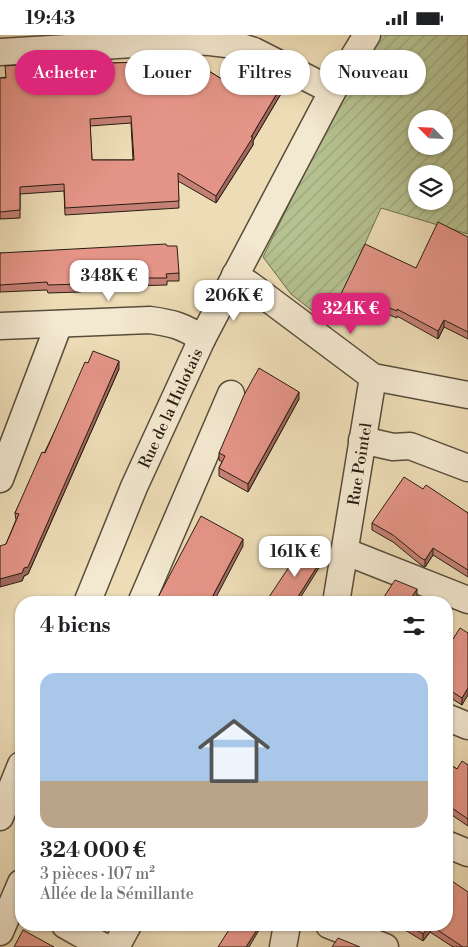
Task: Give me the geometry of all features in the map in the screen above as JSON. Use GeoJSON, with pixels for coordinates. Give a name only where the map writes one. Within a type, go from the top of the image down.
{"type":"FeatureCollection","features":[{"type":"Feature","properties":{"kind":"street","name":"Rue de la Hulotais"},"geometry":{"type":"LineString","coordinates":[[358,50],[367,35]]}},
{"type":"Feature","properties":{"kind":"street"},"geometry":{"type":"LineString","coordinates":[[0,52],[184,41],[210,42],[235,45],[254,51],[320,84]]}},
{"type":"Feature","properties":{"kind":"street","name":"Rue de la Hulotais"},"geometry":{"type":"LineString","coordinates":[[90,596],[134,487],[202,339],[330,95]]}},
{"type":"Feature","properties":{"kind":"street"},"geometry":{"type":"LineString","coordinates":[[235,275],[373,377],[468,395]]}},
{"type":"Feature","properties":{"kind":"street"},"geometry":{"type":"LineString","coordinates":[[0,326],[150,320],[169,323],[189,330],[202,339]]}},
{"type":"Feature","properties":{"kind":"street"},"geometry":{"type":"LineString","coordinates":[[0,479],[58,324]]}},
{"type":"Feature","properties":{"kind":"street","name":"Rue Pointel"},"geometry":{"type":"LineString","coordinates":[[337,596],[373,377]]}},
{"type":"Feature","properties":{"kind":"street"},"geometry":{"type":"LineString","coordinates":[[144,596],[231,394]]}},
{"type":"Feature","properties":{"kind":"street"},"geometry":{"type":"LineString","coordinates":[[362,440],[393,447],[410,446],[468,468]]}},
{"type":"Feature","properties":{"kind":"street"},"geometry":{"type":"LineString","coordinates":[[344,551],[468,600]]}},
{"type":"Feature","properties":{"kind":"street"},"geometry":{"type":"LineString","coordinates":[[453,720],[468,726]]}},
{"type":"Feature","properties":{"kind":"street"},"geometry":{"type":"LineString","coordinates":[[0,817],[15,780]]}},
{"type":"Feature","properties":{"kind":"street"},"geometry":{"type":"LineString","coordinates":[[453,847],[468,853]]}},
{"type":"Feature","properties":{"kind":"street"},"geometry":{"type":"LineString","coordinates":[[0,932],[15,902]]}},
{"type":"Feature","properties":{"kind":"street"},"geometry":{"type":"LineString","coordinates":[[76,931],[104,947]]}},
{"type":"Feature","properties":{"kind":"street"},"geometry":{"type":"LineString","coordinates":[[116,947],[125,931]]}},
{"type":"Feature","properties":{"kind":"street"},"geometry":{"type":"LineString","coordinates":[[283,947],[286,931]]}},
{"type":"Feature","properties":{"kind":"street"},"geometry":{"type":"LineString","coordinates":[[344,931],[385,947]]}},
{"type":"Feature","properties":{"kind":"green space"},"geometry":{"type":"Polygon","coordinates":[[[377,35],[468,35],[468,234],[381,208],[329,324],[291,294],[263,257],[343,95],[426,95],[426,50],[369,50],[377,35]]]}},
{"type":"Feature","properties":{"kind":"building"},"geometry":{"type":"Polygon","coordinates":[[[115,63],[125,63],[125,95],[210,95],[210,72],[220,78],[220,95],[276,95],[251,137],[253,137],[216,196],[178,173],[179,201],[65,208],[64,184],[20,187],[20,210],[0,212],[0,78],[6,78],[5,66],[15,65],[15,95],[115,95],[115,63]],[[131,116],[90,119],[92,160],[134,160],[131,116]]]}},
{"type":"Feature","properties":{"kind":"building"},"geometry":{"type":"Polygon","coordinates":[[[438,222],[468,237],[468,332],[444,320],[438,331],[397,309],[397,311],[382,305],[378,315],[340,296],[365,244],[416,268],[438,222]]]}},
{"type":"Feature","properties":{"kind":"building"},"geometry":{"type":"Polygon","coordinates":[[[166,244],[167,246],[177,246],[179,273],[166,274],[167,278],[82,281],[81,284],[48,285],[47,282],[0,285],[0,253],[166,244]]]}},
{"type":"Feature","properties":{"kind":"building"},"geometry":{"type":"Polygon","coordinates":[[[93,351],[119,361],[28,567],[24,568],[22,573],[0,579],[0,546],[6,544],[19,514],[15,513],[42,452],[45,453],[85,362],[88,363],[93,351]]]}},
{"type":"Feature","properties":{"kind":"building"},"geometry":{"type":"Polygon","coordinates":[[[259,368],[299,392],[248,484],[219,468],[225,456],[219,453],[244,395],[259,368]]]}},
{"type":"Feature","properties":{"kind":"building"},"geometry":{"type":"Polygon","coordinates":[[[404,477],[423,489],[426,485],[468,513],[468,570],[433,548],[425,560],[393,535],[372,523],[404,477]]]}},
{"type":"Feature","properties":{"kind":"building"},"geometry":{"type":"Polygon","coordinates":[[[201,516],[243,539],[213,596],[159,596],[201,516]]]}},
{"type":"Feature","properties":{"kind":"building"},"geometry":{"type":"Polygon","coordinates":[[[303,546],[322,559],[298,596],[270,596],[303,546]]]}},
{"type":"Feature","properties":{"kind":"building"},"geometry":{"type":"Polygon","coordinates":[[[395,580],[417,589],[412,596],[385,596],[395,580]]]}},
{"type":"Feature","properties":{"kind":"building"},"geometry":{"type":"Polygon","coordinates":[[[460,628],[468,633],[468,688],[462,698],[453,692],[453,639],[460,628]]]}},
{"type":"Feature","properties":{"kind":"building"},"geometry":{"type":"Polygon","coordinates":[[[462,761],[468,765],[468,819],[453,809],[453,766],[457,769],[462,761]]]}},
{"type":"Feature","properties":{"kind":"building"},"geometry":{"type":"Polygon","coordinates":[[[453,882],[468,892],[468,947],[463,947],[439,931],[453,931],[453,882]]]}},
{"type":"Feature","properties":{"kind":"building"},"geometry":{"type":"Polygon","coordinates":[[[22,931],[25,931],[54,947],[14,947],[22,931]]]}},
{"type":"Feature","properties":{"kind":"building"},"geometry":{"type":"Polygon","coordinates":[[[228,931],[256,931],[246,947],[218,947],[228,931]]]}},
{"type":"Feature","properties":{"kind":"building"},"geometry":{"type":"Polygon","coordinates":[[[338,938],[360,947],[332,947],[338,938]]]}}]}
